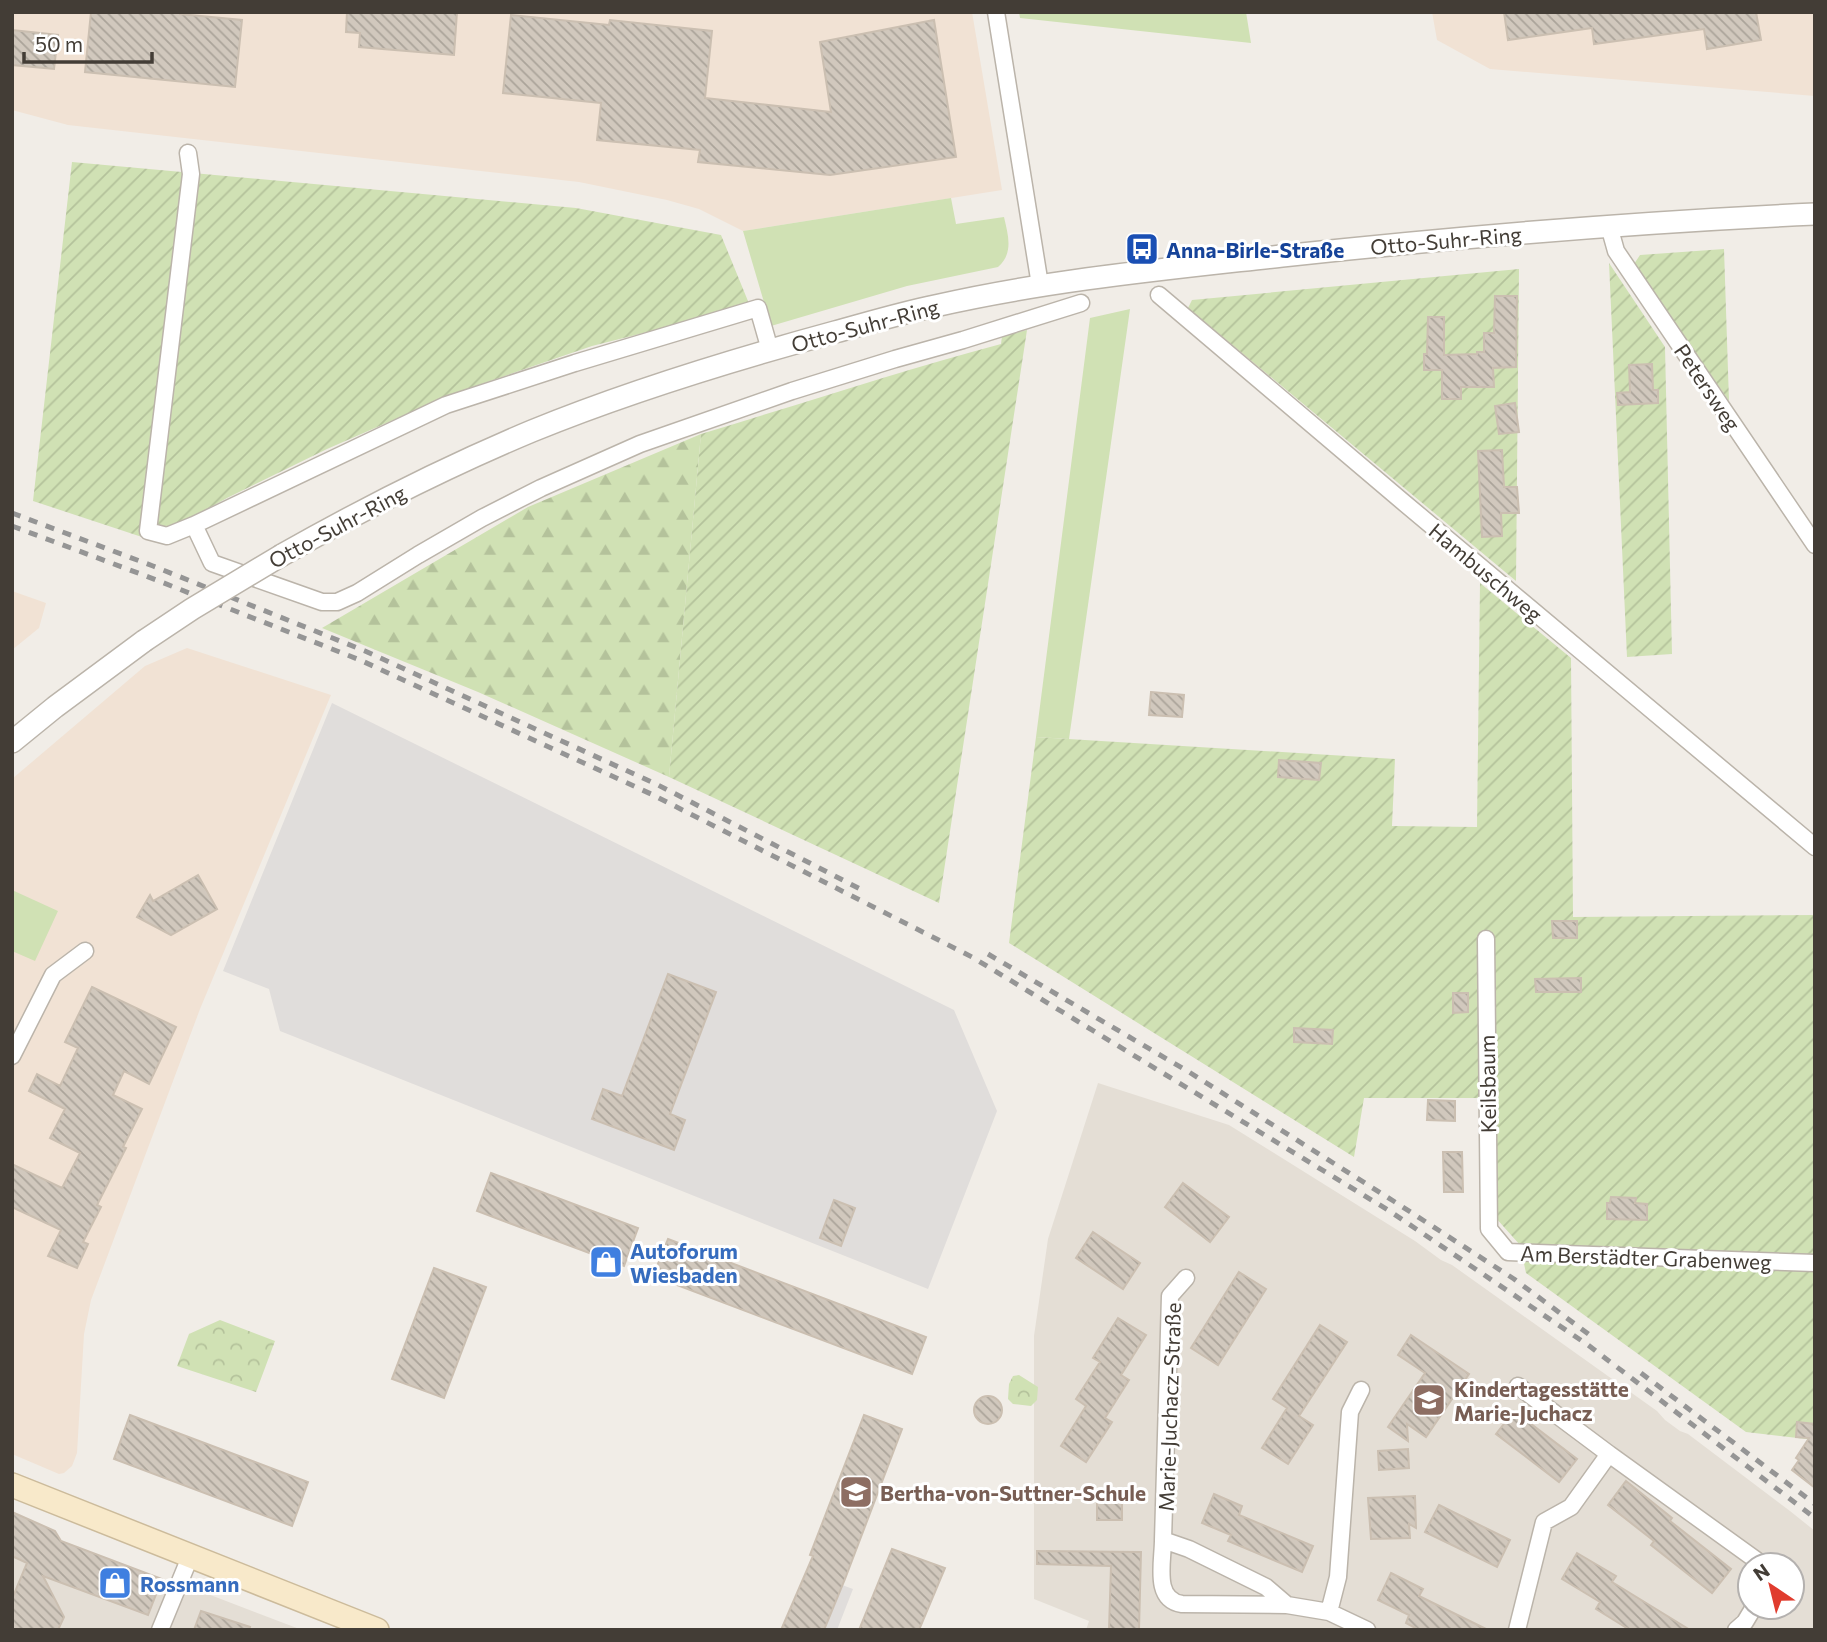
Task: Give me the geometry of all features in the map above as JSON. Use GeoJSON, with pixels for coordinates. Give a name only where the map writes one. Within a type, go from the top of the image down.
{"type":"FeatureCollection","features":[{"type":"Feature","properties":{"kind":"main road"},"geometry":{"type":"LineString","coordinates":[[12,1485],[377,1630]]}},
{"type":"Feature","properties":{"kind":"street"},"geometry":{"type":"LineString","coordinates":[[996,12],[1040,285]]}},
{"type":"Feature","properties":{"kind":"street"},"geometry":{"type":"LineString","coordinates":[[188,153],[191,174],[148,531],[167,536],[194,525],[446,405],[758,308],[770,350]]}},
{"type":"Feature","properties":{"kind":"street","name":"Otto-Suhr-Ring"},"geometry":{"type":"LineString","coordinates":[[12,742],[144,641],[192,609],[344,520],[409,487],[536,430],[638,391],[770,350],[934,306],[1040,285],[1368,247],[1609,226],[1815,214]]}},
{"type":"Feature","properties":{"kind":"street","name":"Petersweg"},"geometry":{"type":"LineString","coordinates":[[1609,226],[1616,251],[1815,545]]}},
{"type":"Feature","properties":{"kind":"street","name":"Hambuschweg"},"geometry":{"type":"LineString","coordinates":[[1159,295],[1815,847]]}},
{"type":"Feature","properties":{"kind":"street"},"geometry":{"type":"LineString","coordinates":[[194,525],[212,563],[322,602],[337,603],[494,512],[640,444],[792,391],[1081,303]]}},
{"type":"Feature","properties":{"kind":"street","name":"Keilsbaum"},"geometry":{"type":"LineString","coordinates":[[1486,939],[1489,1229]]}},
{"type":"Feature","properties":{"kind":"street"},"geometry":{"type":"LineString","coordinates":[[12,1056],[53,975],[85,951]]}},
{"type":"Feature","properties":{"kind":"street","name":"Am Berstädter Grabenweg"},"geometry":{"type":"LineString","coordinates":[[1489,1229],[1508,1252],[1815,1263]]}},
{"type":"Feature","properties":{"kind":"street","name":"Marie-Juchacz-Straße"},"geometry":{"type":"LineString","coordinates":[[1186,1278],[1170,1296],[1162,1586],[1165,1596],[1172,1602],[1182,1604],[1287,1605],[1329,1612],[1367,1630]]}},
{"type":"Feature","properties":{"kind":"street"},"geometry":{"type":"LineString","coordinates":[[1518,1386],[1744,1551]]}},
{"type":"Feature","properties":{"kind":"street"},"geometry":{"type":"LineString","coordinates":[[1329,1612],[1338,1577],[1350,1412],[1361,1390]]}},
{"type":"Feature","properties":{"kind":"street"},"geometry":{"type":"LineString","coordinates":[[1517,1630],[1544,1521],[1571,1507],[1609,1454]]}},
{"type":"Feature","properties":{"kind":"street","name":"Marie-Juchacz-Straße"},"geometry":{"type":"LineString","coordinates":[[1163,1540],[1189,1549],[1266,1587],[1287,1605]]}},
{"type":"Feature","properties":{"kind":"street"},"geometry":{"type":"LineString","coordinates":[[160,1630],[190,1557]]}},
{"type":"Feature","properties":{"kind":"shaded area"},"geometry":{"type":"Polygon","coordinates":[[[12,12],[972,12],[1002,190],[743,231],[699,209],[579,182],[68,125],[12,110],[12,12]]]}},
{"type":"Feature","properties":{"kind":"shaded area"},"geometry":{"type":"Polygon","coordinates":[[[1432,12],[1815,12],[1815,96],[1490,69],[1437,40],[1432,12]]]}},
{"type":"Feature","properties":{"kind":"shaded area"},"geometry":{"type":"Polygon","coordinates":[[[12,591],[46,603],[39,628],[12,650],[12,591]]]}},
{"type":"Feature","properties":{"kind":"shaded area"},"geometry":{"type":"Polygon","coordinates":[[[187,648],[331,695],[200,1009],[91,1300],[84,1334],[77,1453],[72,1466],[59,1474],[12,1454],[12,779],[145,666],[187,648]]]}},
{"type":"Feature","properties":{"kind":"shaded area"},"geometry":{"type":"Polygon","coordinates":[[[332,703],[954,1010],[997,1111],[928,1289],[280,1031],[269,989],[223,971],[332,703]]]}},
{"type":"Feature","properties":{"kind":"shaded area"},"geometry":{"type":"Polygon","coordinates":[[[1098,1083],[1229,1125],[1452,1265],[1657,1411],[1665,1420],[1688,1434],[1815,1531],[1815,1630],[1086,1630],[1089,1621],[1034,1599],[1034,1336],[1048,1239],[1098,1083]]]}},
{"type":"Feature","properties":{"kind":"shaded area"},"geometry":{"type":"Polygon","coordinates":[[[12,1512],[55,1531],[61,1541],[302,1630],[12,1630],[12,1512]]]}},
{"type":"Feature","properties":{"kind":"shaded area"},"geometry":{"type":"Polygon","coordinates":[[[842,1585],[853,1589],[837,1630],[824,1630],[842,1585]]]}},
{"type":"Feature","properties":{"kind":"green space"},"geometry":{"type":"Polygon","coordinates":[[[1019,12],[1246,12],[1251,43],[1020,18],[1019,12]]]}},
{"type":"Feature","properties":{"kind":"green space"},"geometry":{"type":"Polygon","coordinates":[[[72,162],[576,208],[721,235],[750,306],[592,346],[455,393],[327,449],[227,498],[151,540],[33,501],[72,162]]]}},
{"type":"Feature","properties":{"kind":"green space"},"geometry":{"type":"Polygon","coordinates":[[[951,198],[956,224],[1004,217],[1008,250],[998,267],[907,286],[771,326],[743,231],[951,198]]]}},
{"type":"Feature","properties":{"kind":"green space"},"geometry":{"type":"Polygon","coordinates":[[[1724,249],[1729,401],[1634,264],[1640,255],[1724,249]]]}},
{"type":"Feature","properties":{"kind":"green space"},"geometry":{"type":"Polygon","coordinates":[[[1609,263],[1665,347],[1672,654],[1627,657],[1609,263]]]}},
{"type":"Feature","properties":{"kind":"green space"},"geometry":{"type":"Polygon","coordinates":[[[1519,269],[1516,581],[1188,308],[1192,300],[1519,269]]]}},
{"type":"Feature","properties":{"kind":"green space"},"geometry":{"type":"Polygon","coordinates":[[[1130,309],[1069,739],[1036,737],[1090,318],[1130,309]]]}},
{"type":"Feature","properties":{"kind":"green space"},"geometry":{"type":"Polygon","coordinates":[[[1027,330],[939,903],[669,777],[701,434],[1001,344],[1002,336],[1027,330]]]}},
{"type":"Feature","properties":{"kind":"green space"},"geometry":{"type":"Polygon","coordinates":[[[701,434],[669,777],[478,692],[322,628],[528,507],[701,434]]]}},
{"type":"Feature","properties":{"kind":"green space"},"geometry":{"type":"Polygon","coordinates":[[[1480,583],[1571,658],[1573,917],[1815,915],[1815,1440],[1746,1432],[1526,1273],[1520,1245],[1495,1217],[1496,1098],[1364,1098],[1354,1157],[1009,943],[1036,737],[1395,759],[1392,826],[1477,827],[1480,583]]]}},
{"type":"Feature","properties":{"kind":"green space"},"geometry":{"type":"Polygon","coordinates":[[[12,890],[58,911],[35,961],[12,951],[12,890]]]}},
{"type":"Feature","properties":{"kind":"green space"},"geometry":{"type":"Polygon","coordinates":[[[220,1320],[275,1341],[256,1392],[177,1366],[189,1334],[220,1320]]]}},
{"type":"Feature","properties":{"kind":"green space"},"geometry":{"type":"Polygon","coordinates":[[[1019,1375],[1038,1387],[1037,1400],[1031,1406],[1013,1404],[1008,1399],[1009,1384],[1013,1376],[1019,1375]]]}},
{"type":"Feature","properties":{"kind":"building"},"geometry":{"type":"Polygon","coordinates":[[[91,12],[180,12],[242,20],[235,87],[85,72],[91,12]]]}},
{"type":"Feature","properties":{"kind":"building"},"geometry":{"type":"Polygon","coordinates":[[[347,12],[457,12],[454,55],[359,47],[360,33],[346,32],[347,12]]]}},
{"type":"Feature","properties":{"kind":"building"},"geometry":{"type":"Polygon","coordinates":[[[1504,12],[1756,12],[1761,40],[1707,49],[1704,29],[1594,44],[1592,28],[1508,40],[1504,12]]]}},
{"type":"Feature","properties":{"kind":"building"},"geometry":{"type":"Polygon","coordinates":[[[511,15],[609,25],[610,20],[712,31],[705,98],[831,112],[820,42],[934,20],[956,157],[830,175],[698,162],[700,150],[597,140],[601,103],[503,93],[511,15]]]}},
{"type":"Feature","properties":{"kind":"building"},"geometry":{"type":"Polygon","coordinates":[[[12,30],[58,35],[54,69],[12,65],[12,30]]]}},
{"type":"Feature","properties":{"kind":"building"},"geometry":{"type":"Polygon","coordinates":[[[1495,296],[1517,296],[1516,367],[1493,368],[1494,387],[1461,387],[1461,399],[1442,399],[1442,370],[1424,370],[1428,317],[1444,317],[1444,355],[1484,352],[1484,333],[1494,333],[1495,296]]]}},
{"type":"Feature","properties":{"kind":"building"},"geometry":{"type":"Polygon","coordinates":[[[1652,364],[1653,390],[1658,390],[1658,403],[1618,405],[1617,393],[1630,392],[1629,365],[1652,364]]]}},
{"type":"Feature","properties":{"kind":"building"},"geometry":{"type":"Polygon","coordinates":[[[1515,403],[1519,432],[1499,434],[1495,406],[1515,403]]]}},
{"type":"Feature","properties":{"kind":"building"},"geometry":{"type":"Polygon","coordinates":[[[1502,450],[1504,487],[1517,487],[1519,513],[1501,513],[1502,536],[1482,537],[1478,451],[1502,450]]]}},
{"type":"Feature","properties":{"kind":"building"},"geometry":{"type":"Polygon","coordinates":[[[1151,692],[1184,695],[1182,717],[1149,715],[1151,692]]]}},
{"type":"Feature","properties":{"kind":"building"},"geometry":{"type":"Polygon","coordinates":[[[1279,760],[1321,763],[1319,780],[1278,777],[1279,760]]]}},
{"type":"Feature","properties":{"kind":"building"},"geometry":{"type":"Polygon","coordinates":[[[198,875],[217,909],[171,935],[137,917],[150,895],[153,901],[198,875]]]}},
{"type":"Feature","properties":{"kind":"building"},"geometry":{"type":"Polygon","coordinates":[[[1552,921],[1577,921],[1577,938],[1553,938],[1552,921]]]}},
{"type":"Feature","properties":{"kind":"building"},"geometry":{"type":"Polygon","coordinates":[[[668,974],[716,992],[670,1114],[685,1120],[674,1150],[592,1119],[603,1089],[622,1096],[668,974]]]}},
{"type":"Feature","properties":{"kind":"building"},"geometry":{"type":"Polygon","coordinates":[[[1581,978],[1581,992],[1536,992],[1535,979],[1581,978]]]}},
{"type":"Feature","properties":{"kind":"building"},"geometry":{"type":"Polygon","coordinates":[[[92,987],[176,1027],[149,1084],[124,1071],[113,1095],[142,1109],[97,1205],[101,1207],[83,1242],[88,1244],[77,1268],[48,1256],[61,1230],[12,1207],[12,1164],[62,1188],[80,1153],[50,1138],[65,1109],[29,1091],[37,1074],[60,1086],[78,1048],[65,1042],[92,987]]]}},
{"type":"Feature","properties":{"kind":"building"},"geometry":{"type":"Polygon","coordinates":[[[1453,993],[1468,993],[1468,1012],[1453,1013],[1453,993]]]}},
{"type":"Feature","properties":{"kind":"building"},"geometry":{"type":"Polygon","coordinates":[[[1294,1028],[1333,1030],[1332,1044],[1294,1042],[1294,1028]]]}},
{"type":"Feature","properties":{"kind":"building"},"geometry":{"type":"Polygon","coordinates":[[[1428,1100],[1455,1101],[1455,1121],[1427,1120],[1428,1100]]]}},
{"type":"Feature","properties":{"kind":"building"},"geometry":{"type":"Polygon","coordinates":[[[1443,1152],[1462,1152],[1463,1192],[1444,1192],[1443,1152]]]}},
{"type":"Feature","properties":{"kind":"building"},"geometry":{"type":"Polygon","coordinates":[[[491,1173],[638,1228],[624,1266],[477,1211],[491,1173]]]}},
{"type":"Feature","properties":{"kind":"building"},"geometry":{"type":"Polygon","coordinates":[[[1183,1183],[1229,1217],[1210,1242],[1165,1207],[1183,1183]]]}},
{"type":"Feature","properties":{"kind":"building"},"geometry":{"type":"Polygon","coordinates":[[[1611,1197],[1636,1198],[1635,1203],[1647,1204],[1647,1220],[1607,1219],[1607,1203],[1610,1203],[1611,1197]]]}},
{"type":"Feature","properties":{"kind":"building"},"geometry":{"type":"Polygon","coordinates":[[[834,1200],[855,1208],[841,1246],[820,1238],[834,1200]]]}},
{"type":"Feature","properties":{"kind":"building"},"geometry":{"type":"Polygon","coordinates":[[[1093,1232],[1140,1263],[1123,1289],[1076,1258],[1093,1232]]]}},
{"type":"Feature","properties":{"kind":"building"},"geometry":{"type":"Polygon","coordinates":[[[668,1239],[926,1337],[912,1374],[653,1276],[668,1239]]]}},
{"type":"Feature","properties":{"kind":"building"},"geometry":{"type":"Polygon","coordinates":[[[434,1268],[486,1287],[444,1398],[392,1379],[434,1268]]]}},
{"type":"Feature","properties":{"kind":"building"},"geometry":{"type":"Polygon","coordinates":[[[1239,1272],[1266,1289],[1218,1365],[1191,1348],[1239,1272]]]}},
{"type":"Feature","properties":{"kind":"building"},"geometry":{"type":"Polygon","coordinates":[[[1118,1318],[1146,1335],[1121,1375],[1129,1380],[1105,1418],[1112,1422],[1086,1462],[1061,1446],[1086,1406],[1076,1399],[1100,1362],[1093,1358],[1118,1318]]]}},
{"type":"Feature","properties":{"kind":"building"},"geometry":{"type":"Polygon","coordinates":[[[1320,1325],[1347,1342],[1299,1416],[1313,1425],[1288,1464],[1262,1448],[1287,1408],[1273,1399],[1320,1325]]]}},
{"type":"Feature","properties":{"kind":"building","name":"Kindertagesstätte Marie-Juchacz"},"geometry":{"type":"Polygon","coordinates":[[[1411,1335],[1469,1374],[1426,1437],[1407,1424],[1408,1441],[1388,1427],[1425,1373],[1398,1355],[1411,1335]]]}},
{"type":"Feature","properties":{"kind":"building"},"geometry":{"type":"Polygon","coordinates":[[[988,1396],[998,1400],[1002,1410],[998,1420],[988,1424],[978,1420],[974,1410],[978,1400],[988,1396]]]}},
{"type":"Feature","properties":{"kind":"building"},"geometry":{"type":"Polygon","coordinates":[[[1514,1411],[1577,1459],[1559,1482],[1496,1434],[1514,1411]]]}},
{"type":"Feature","properties":{"kind":"building"},"geometry":{"type":"Polygon","coordinates":[[[130,1415],[308,1482],[292,1526],[114,1459],[130,1415]]]}},
{"type":"Feature","properties":{"kind":"building","name":"Bertha-von-Suttner-Schule"},"geometry":{"type":"Polygon","coordinates":[[[864,1415],[902,1429],[845,1579],[824,1630],[781,1630],[813,1556],[810,1555],[864,1415]]]}},
{"type":"Feature","properties":{"kind":"building"},"geometry":{"type":"Polygon","coordinates":[[[1797,1422],[1815,1424],[1815,1488],[1792,1470],[1809,1438],[1796,1437],[1797,1422]]]}},
{"type":"Feature","properties":{"kind":"building"},"geometry":{"type":"Polygon","coordinates":[[[1408,1449],[1409,1468],[1379,1470],[1378,1451],[1408,1449]]]}},
{"type":"Feature","properties":{"kind":"building"},"geometry":{"type":"Polygon","coordinates":[[[1626,1481],[1672,1518],[1670,1521],[1731,1569],[1712,1593],[1651,1545],[1654,1541],[1608,1505],[1626,1481]]]}},
{"type":"Feature","properties":{"kind":"building"},"geometry":{"type":"Polygon","coordinates":[[[1214,1494],[1242,1506],[1239,1515],[1313,1546],[1302,1572],[1228,1541],[1231,1535],[1202,1523],[1214,1494]]]}},
{"type":"Feature","properties":{"kind":"building"},"geometry":{"type":"Polygon","coordinates":[[[1415,1496],[1416,1528],[1409,1524],[1410,1538],[1371,1539],[1368,1498],[1415,1496]]]}},
{"type":"Feature","properties":{"kind":"building"},"geometry":{"type":"Polygon","coordinates":[[[1097,1499],[1122,1499],[1122,1520],[1097,1520],[1097,1499]]]}},
{"type":"Feature","properties":{"kind":"building"},"geometry":{"type":"Polygon","coordinates":[[[1439,1505],[1510,1540],[1497,1567],[1425,1532],[1439,1505]]]}},
{"type":"Feature","properties":{"kind":"building"},"geometry":{"type":"Polygon","coordinates":[[[12,1512],[55,1531],[61,1541],[162,1579],[148,1615],[43,1576],[64,1617],[58,1630],[12,1630],[12,1599],[27,1563],[12,1556],[12,1512]]]}},
{"type":"Feature","properties":{"kind":"building"},"geometry":{"type":"Polygon","coordinates":[[[892,1549],[945,1568],[919,1630],[859,1630],[892,1549]]]}},
{"type":"Feature","properties":{"kind":"building"},"geometry":{"type":"Polygon","coordinates":[[[1037,1551],[1141,1552],[1139,1630],[1109,1630],[1111,1566],[1037,1564],[1037,1551]]]}},
{"type":"Feature","properties":{"kind":"building"},"geometry":{"type":"Polygon","coordinates":[[[1577,1553],[1616,1576],[1612,1582],[1690,1630],[1630,1630],[1596,1609],[1600,1602],[1562,1579],[1577,1553]]]}},
{"type":"Feature","properties":{"kind":"building"},"geometry":{"type":"Polygon","coordinates":[[[1391,1573],[1423,1589],[1419,1596],[1488,1630],[1419,1630],[1406,1623],[1409,1615],[1378,1600],[1391,1573]]]}},
{"type":"Feature","properties":{"kind":"building"},"geometry":{"type":"Polygon","coordinates":[[[201,1611],[250,1627],[249,1630],[194,1630],[201,1611]]]}},
{"type":"Feature","properties":{"kind":"railway"},"geometry":{"type":"LineString","coordinates":[[12,513],[365,651],[658,785],[866,892]]}},
{"type":"Feature","properties":{"kind":"railway"},"geometry":{"type":"LineString","coordinates":[[12,526],[360,660],[651,794],[972,957],[1388,1210],[1588,1345],[1815,1518]]}},
{"type":"Feature","properties":{"kind":"railway"},"geometry":{"type":"LineString","coordinates":[[988,954],[1189,1072],[1395,1202],[1514,1279],[1591,1336]]}},
{"type":"Feature","properties":{"kind":"railway"},"geometry":{"type":"LineString","coordinates":[[1641,1373],[1815,1504]]}},
{"type":"Feature","properties":{"kind":"place","name":"Anna-Birle-Straße"},"geometry":{"type":"Point","coordinates":[1142,249]}},
{"type":"Feature","properties":{"kind":"place","name":"Autoforum Wiesbaden"},"geometry":{"type":"Point","coordinates":[606,1262]}},
{"type":"Feature","properties":{"kind":"place","name":"Kindertagesstätte Marie-Juchacz"},"geometry":{"type":"Point","coordinates":[1429,1400]}},
{"type":"Feature","properties":{"kind":"place","name":"Bertha-von-Suttner-Schule"},"geometry":{"type":"Point","coordinates":[856,1492]}},
{"type":"Feature","properties":{"kind":"place","name":"Rossmann"},"geometry":{"type":"Point","coordinates":[115,1583]}}]}
